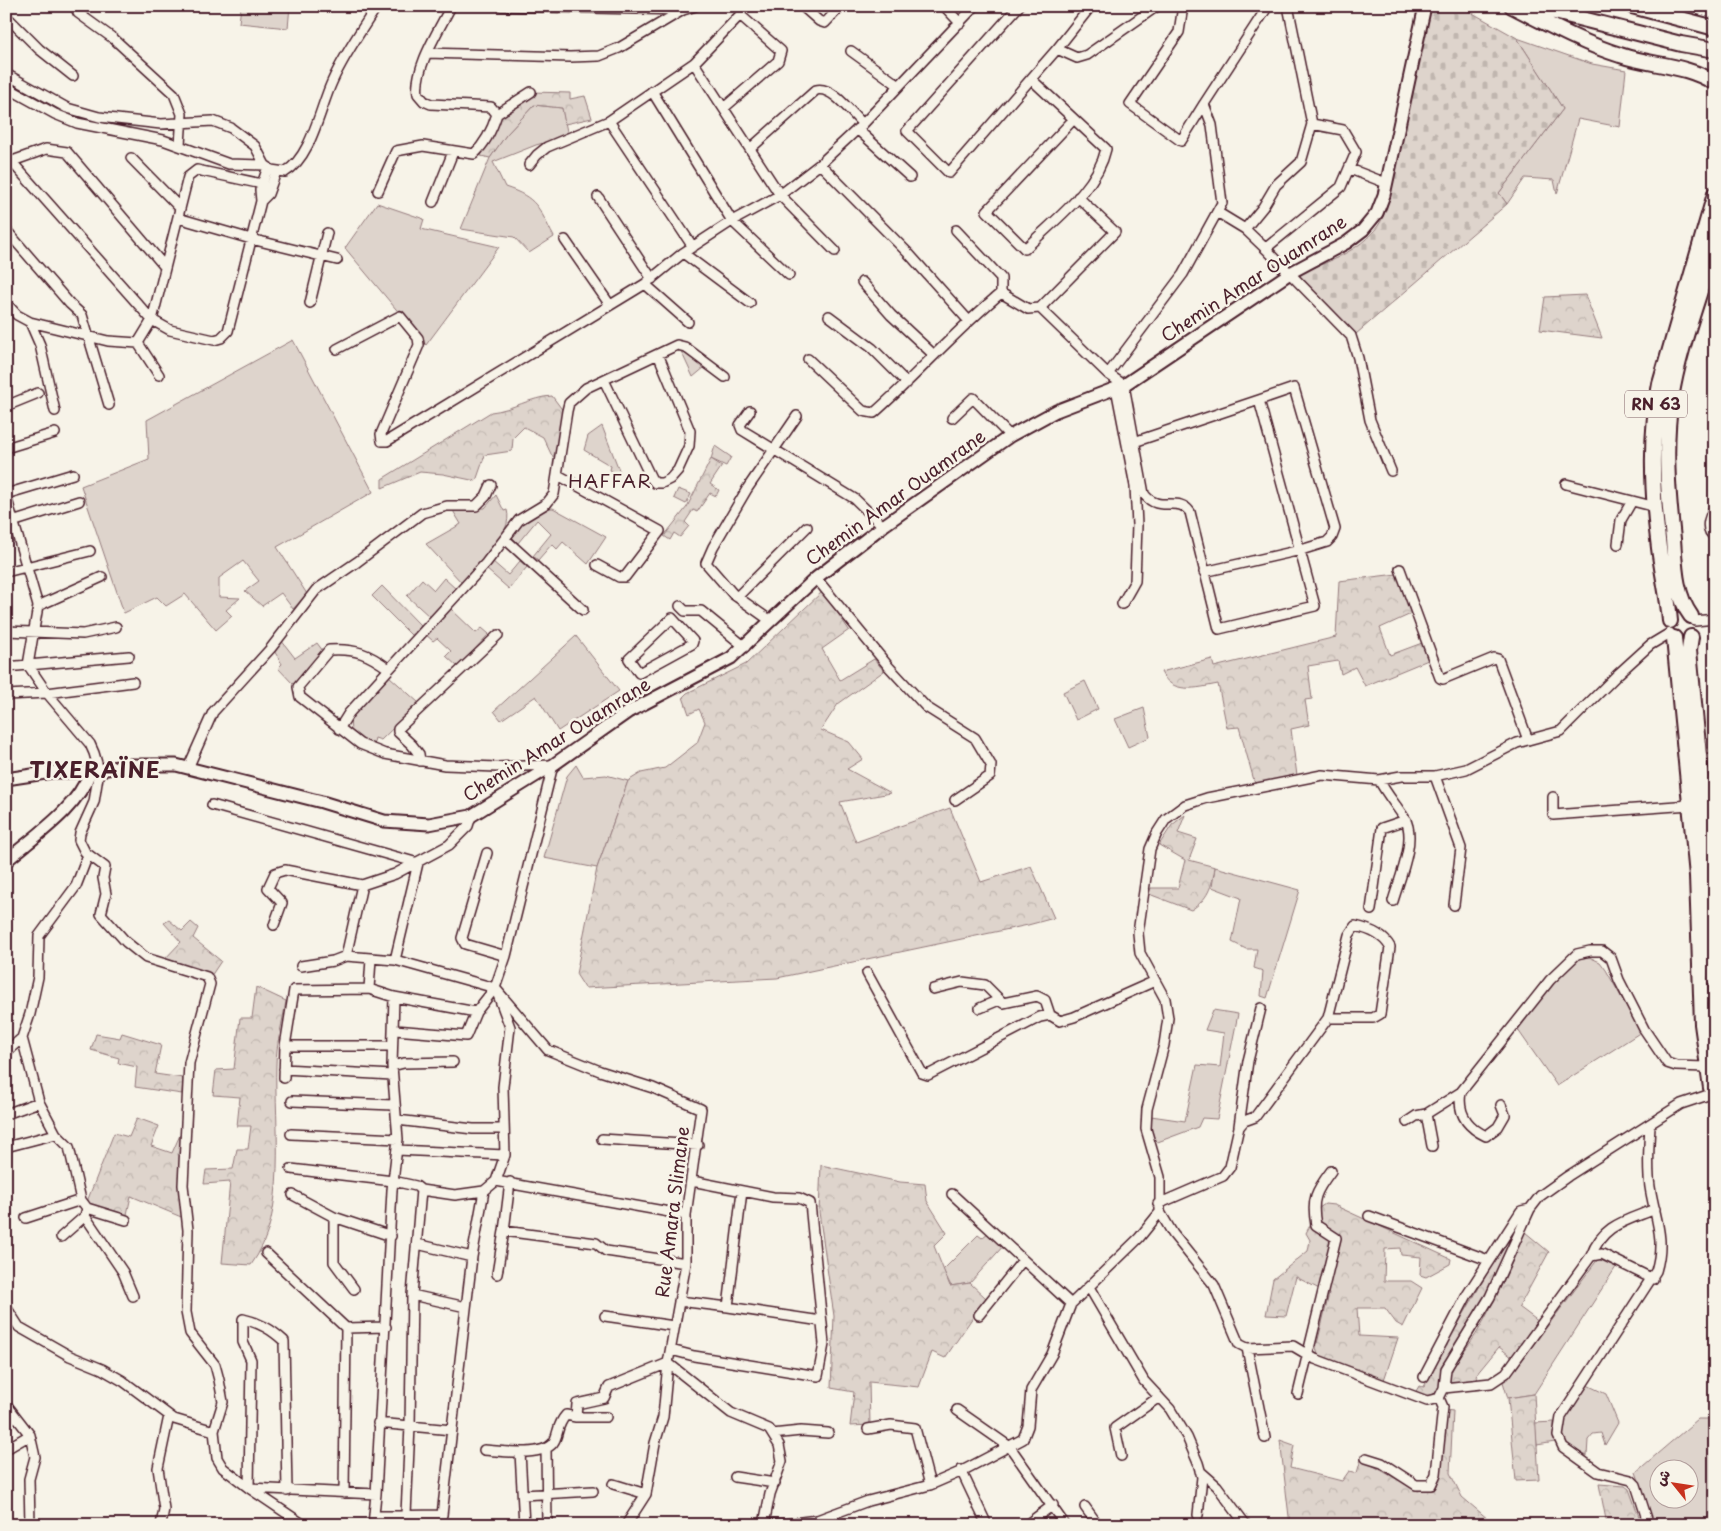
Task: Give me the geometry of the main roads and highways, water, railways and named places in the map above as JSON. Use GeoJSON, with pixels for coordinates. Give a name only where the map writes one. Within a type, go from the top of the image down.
{"type":"FeatureCollection","features":[{"type":"Feature","properties":{"kind":"highway"},"geometry":{"type":"LineString","coordinates":[[1512,6],[1573,37],[1613,53],[1690,71],[1715,83]]}},
{"type":"Feature","properties":{"kind":"highway"},"geometry":{"type":"LineString","coordinates":[[1531,6],[1672,42],[1715,50]]}},
{"type":"Feature","properties":{"kind":"highway"},"geometry":{"type":"LineString","coordinates":[[1632,6],[1715,28]]}},
{"type":"Feature","properties":{"kind":"highway","name":"RN 63"},"geometry":{"type":"LineString","coordinates":[[1713,1092],[1706,1066],[1702,1024],[1697,876],[1671,630],[1659,546],[1653,434],[1655,408],[1660,384],[1715,194]]}},
{"type":"Feature","properties":{"kind":"highway","name":"RN 63"},"geometry":{"type":"LineString","coordinates":[[1693,618],[1684,606],[1676,577],[1667,444],[1671,399],[1676,375],[1715,243]]}},
{"type":"Feature","properties":{"kind":"highway"},"geometry":{"type":"LineString","coordinates":[[1691,638],[1685,640],[1671,630],[1679,613],[1693,618],[1696,626],[1689,650],[1710,810],[1715,980]]}},
{"type":"Feature","properties":{"kind":"main road","name":"Chemin Amar Ouamrane"},"geometry":{"type":"LineString","coordinates":[[6,779],[52,772],[95,771],[146,764],[176,765],[322,802],[384,821],[429,824],[471,816],[553,765],[628,712],[731,658],[745,647],[816,578],[883,526],[1010,436],[1056,412],[1120,386],[1290,273],[1346,243],[1363,230],[1377,213],[1386,182],[1425,6]]}},
{"type":"Feature","properties":{"kind":"main road"},"geometry":{"type":"LineString","coordinates":[[6,861],[67,808],[85,787],[95,771]]}},
{"type":"Feature","properties":{"kind":"district","name":"HAFFAR"},"geometry":{"type":"Point","coordinates":[610,481]}},
{"type":"Feature","properties":{"kind":"district","name":"TIXERAÏNE"},"geometry":{"type":"Point","coordinates":[95,770]}}]}
